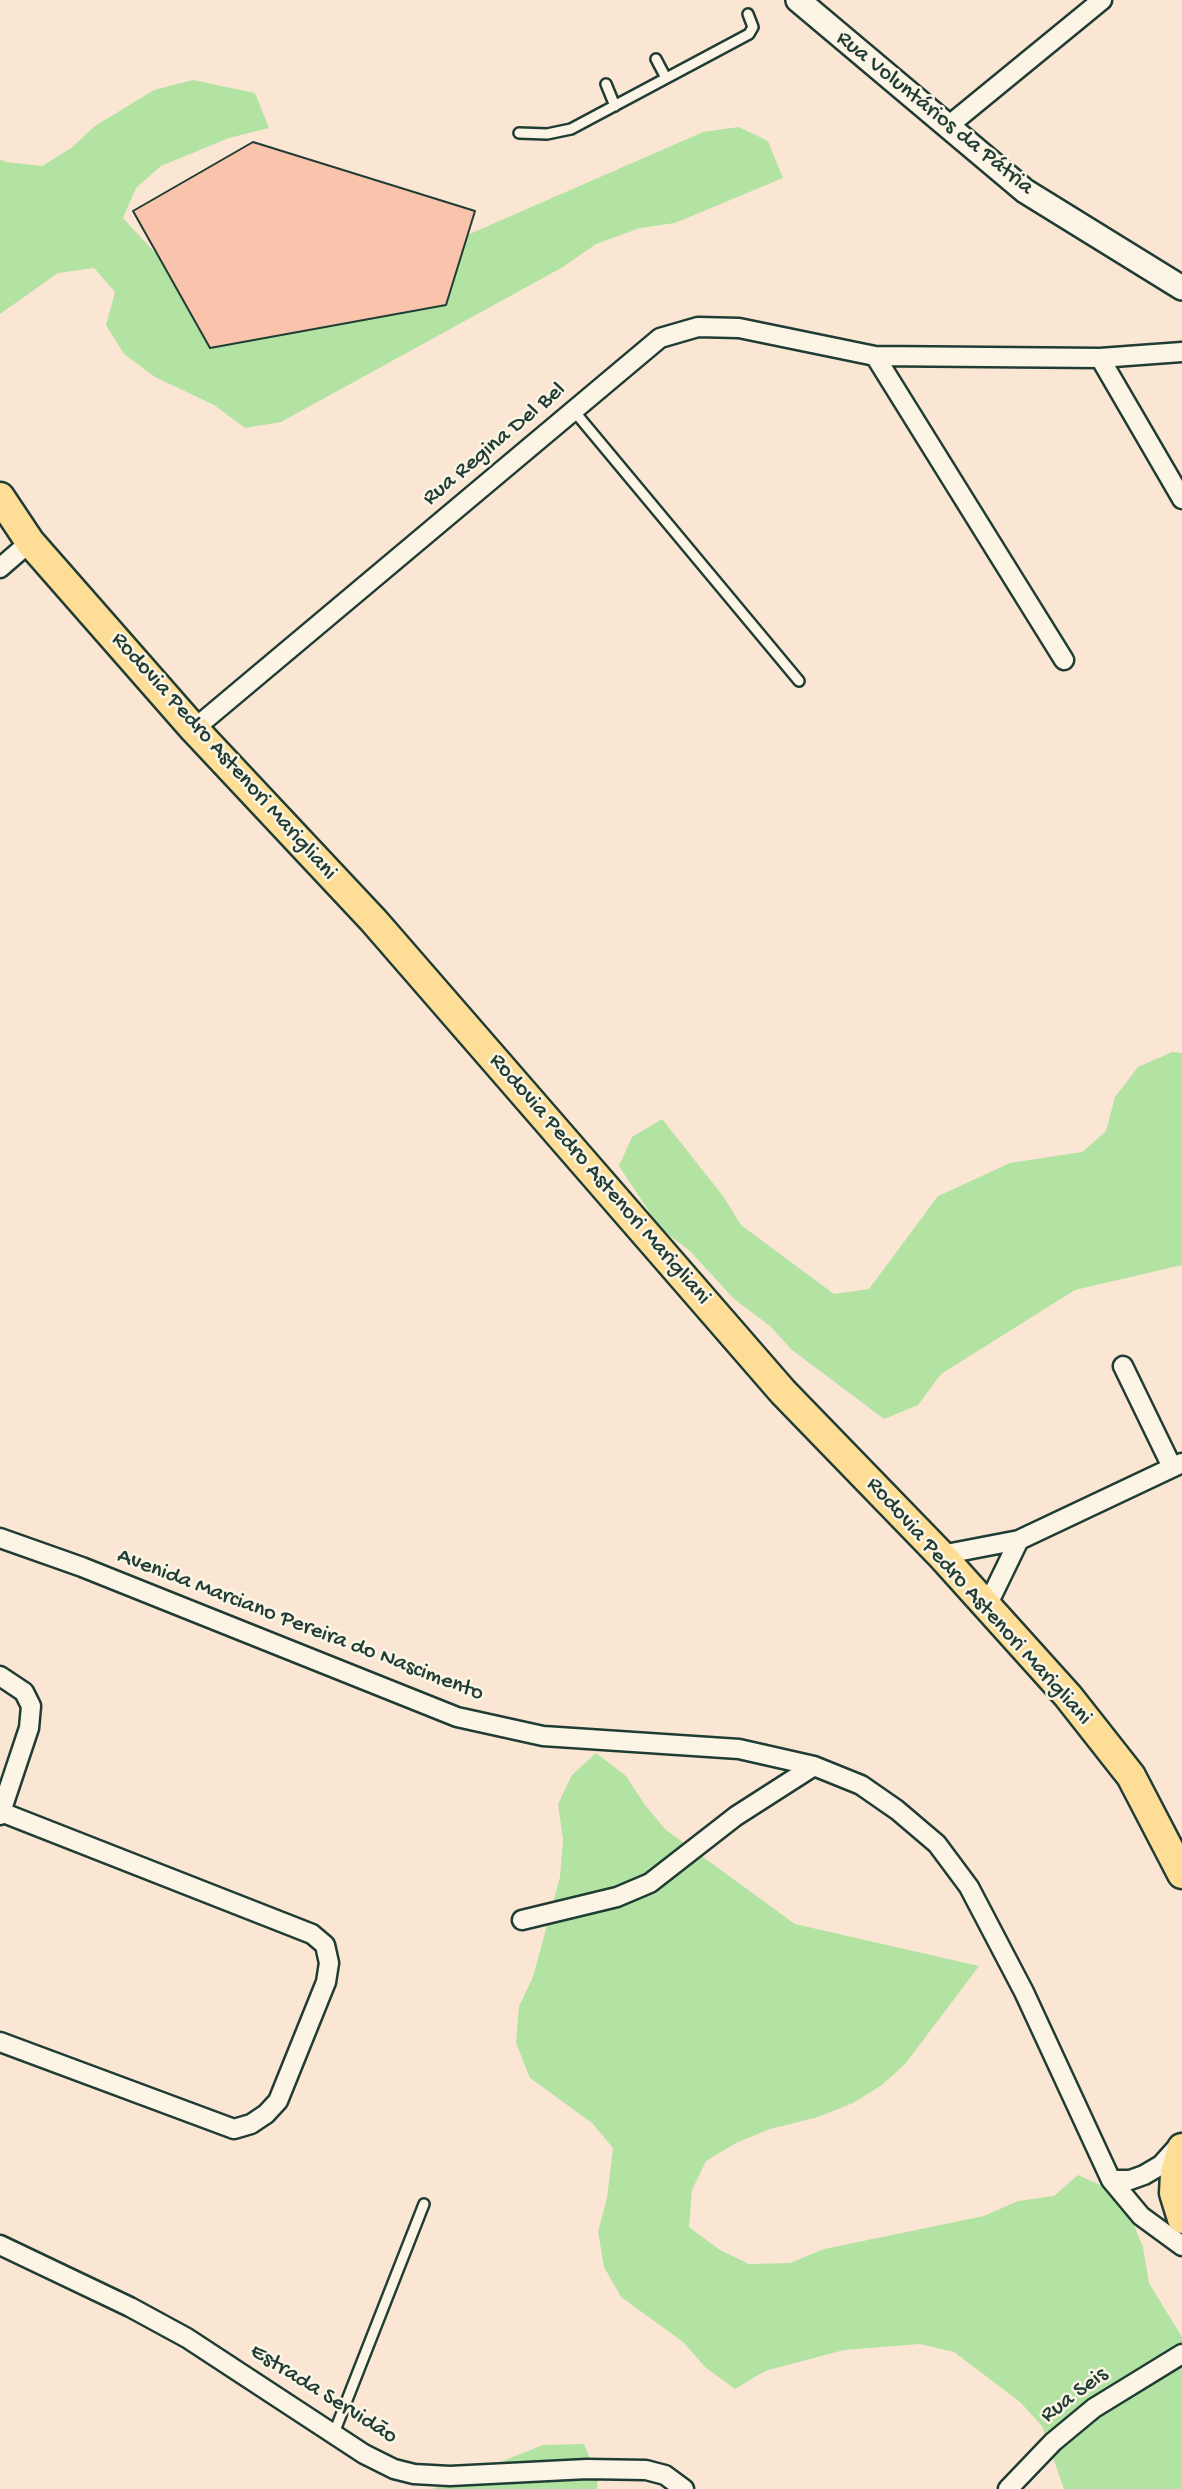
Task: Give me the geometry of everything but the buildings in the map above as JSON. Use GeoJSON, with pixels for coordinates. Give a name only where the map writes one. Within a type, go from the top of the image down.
{"type":"FeatureCollection","features":[{"type":"Feature","properties":{"kind":"main road","name":"Rodovia Pedro Astenori Marigliani"},"geometry":{"type":"LineString","coordinates":[[0,497],[30,542],[194,729],[374,921],[783,1392],[940,1555],[1068,1696],[1131,1776],[1182,1874]]}},
{"type":"Feature","properties":{"kind":"main road"},"geometry":{"type":"LineString","coordinates":[[1182,2147],[1175,2173],[1174,2193],[1182,2219]]}},
{"type":"Feature","properties":{"kind":"street"},"geometry":{"type":"LineString","coordinates":[[947,127],[1102,0]]}},
{"type":"Feature","properties":{"kind":"street","name":"Rua Voluntários da Pátria"},"geometry":{"type":"LineString","coordinates":[[807,3],[947,127],[1025,191],[1182,288]]}},
{"type":"Feature","properties":{"kind":"street","name":"Rua Regina Del Bel"},"geometry":{"type":"LineString","coordinates":[[194,729],[660,338],[698,327],[740,328],[875,356],[1100,358],[1182,352]]}},
{"type":"Feature","properties":{"kind":"street"},"geometry":{"type":"LineString","coordinates":[[875,356],[1064,660]]}},
{"type":"Feature","properties":{"kind":"street"},"geometry":{"type":"LineString","coordinates":[[1100,358],[1182,499]]}},
{"type":"Feature","properties":{"kind":"street"},"geometry":{"type":"LineString","coordinates":[[0,568],[30,542]]}},
{"type":"Feature","properties":{"kind":"street"},"geometry":{"type":"LineString","coordinates":[[940,1555],[1019,1540],[1177,1465],[1123,1366]]}},
{"type":"Feature","properties":{"kind":"street","name":"Avenida Marciano Pereira do Nascimento"},"geometry":{"type":"LineString","coordinates":[[0,1538],[82,1567],[457,1717],[543,1736],[739,1749],[814,1766],[861,1785],[897,1810],[937,1844],[969,1887],[1024,1992],[1111,2180],[1140,2216],[1182,2246]]}},
{"type":"Feature","properties":{"kind":"street"},"geometry":{"type":"LineString","coordinates":[[987,1606],[1019,1540]]}},
{"type":"Feature","properties":{"kind":"street"},"geometry":{"type":"LineString","coordinates":[[0,1676],[24,1692],[31,1706],[29,1728],[1,1814],[312,1934],[325,1945],[329,1963],[326,1982],[278,2101],[266,2115],[251,2124],[233,2129],[0,2042]]}},
{"type":"Feature","properties":{"kind":"street"},"geometry":{"type":"LineString","coordinates":[[522,1920],[617,1897],[650,1883],[736,1816],[814,1766]]}},
{"type":"Feature","properties":{"kind":"street"},"geometry":{"type":"LineString","coordinates":[[1111,2180],[1130,2180],[1144,2175],[1161,2165],[1182,2141]]}},
{"type":"Feature","properties":{"kind":"street","name":"Estrada Servidão"},"geometry":{"type":"LineString","coordinates":[[0,2245],[130,2307],[187,2338],[364,2454],[414,2474],[646,2470],[665,2475],[684,2489]]}},
{"type":"Feature","properties":{"kind":"street","name":"Rua Seis"},"geometry":{"type":"LineString","coordinates":[[1009,2489],[1053,2442],[1094,2408],[1182,2354]]}},
{"type":"Feature","properties":{"kind":"lane"},"geometry":{"type":"LineString","coordinates":[[519,133],[547,134],[571,129],[749,34],[753,27],[748,14]]}},
{"type":"Feature","properties":{"kind":"lane"},"geometry":{"type":"LineString","coordinates":[[656,60],[666,78]]}},
{"type":"Feature","properties":{"kind":"lane"},"geometry":{"type":"LineString","coordinates":[[606,85],[615,106]]}},
{"type":"Feature","properties":{"kind":"lane"},"geometry":{"type":"LineString","coordinates":[[574,411],[799,681]]}},
{"type":"Feature","properties":{"kind":"lane"},"geometry":{"type":"LineString","coordinates":[[334,2433],[424,2204]]}},
{"type":"Feature","properties":{"kind":"green space"},"geometry":{"type":"Polygon","coordinates":[[[193,80],[255,93],[269,128],[229,138],[161,166],[136,188],[123,218],[171,270],[433,250],[703,132],[739,127],[768,141],[783,178],[675,223],[640,228],[596,244],[563,267],[281,422],[245,428],[214,405],[155,377],[124,354],[106,325],[115,292],[94,268],[58,273],[0,314],[0,159],[5,162],[42,166],[71,148],[95,126],[154,90],[193,80]]]}},
{"type":"Feature","properties":{"kind":"green space"},"geometry":{"type":"Polygon","coordinates":[[[1172,1052],[1182,1053],[1182,1265],[1075,1290],[941,1374],[918,1405],[884,1419],[792,1350],[770,1326],[734,1299],[690,1251],[660,1228],[619,1166],[632,1137],[662,1119],[723,1196],[741,1225],[834,1294],[869,1289],[938,1196],[1010,1163],[1082,1152],[1106,1131],[1115,1097],[1138,1067],[1172,1052]]]}},
{"type":"Feature","properties":{"kind":"green space"},"geometry":{"type":"Polygon","coordinates":[[[596,1753],[626,1776],[666,1830],[795,1924],[979,1966],[906,2063],[882,2085],[853,2103],[818,2117],[770,2129],[736,2143],[706,2161],[692,2190],[689,2227],[720,2250],[749,2264],[790,2263],[824,2249],[984,2216],[1018,2201],[1054,2196],[1078,2175],[1107,2188],[1129,2213],[1143,2247],[1149,2283],[1182,2337],[1182,2489],[1064,2489],[1042,2426],[1020,2402],[954,2352],[920,2344],[844,2350],[765,2371],[735,2389],[705,2367],[683,2342],[621,2297],[604,2267],[598,2232],[607,2198],[613,2148],[592,2123],[530,2078],[516,2043],[519,2006],[533,1977],[560,1877],[563,1840],[558,1804],[572,1775],[596,1753]]]}},
{"type":"Feature","properties":{"kind":"green space"},"geometry":{"type":"Polygon","coordinates":[[[584,2444],[598,2478],[597,2489],[432,2489],[543,2445],[584,2444]]]}}]}
